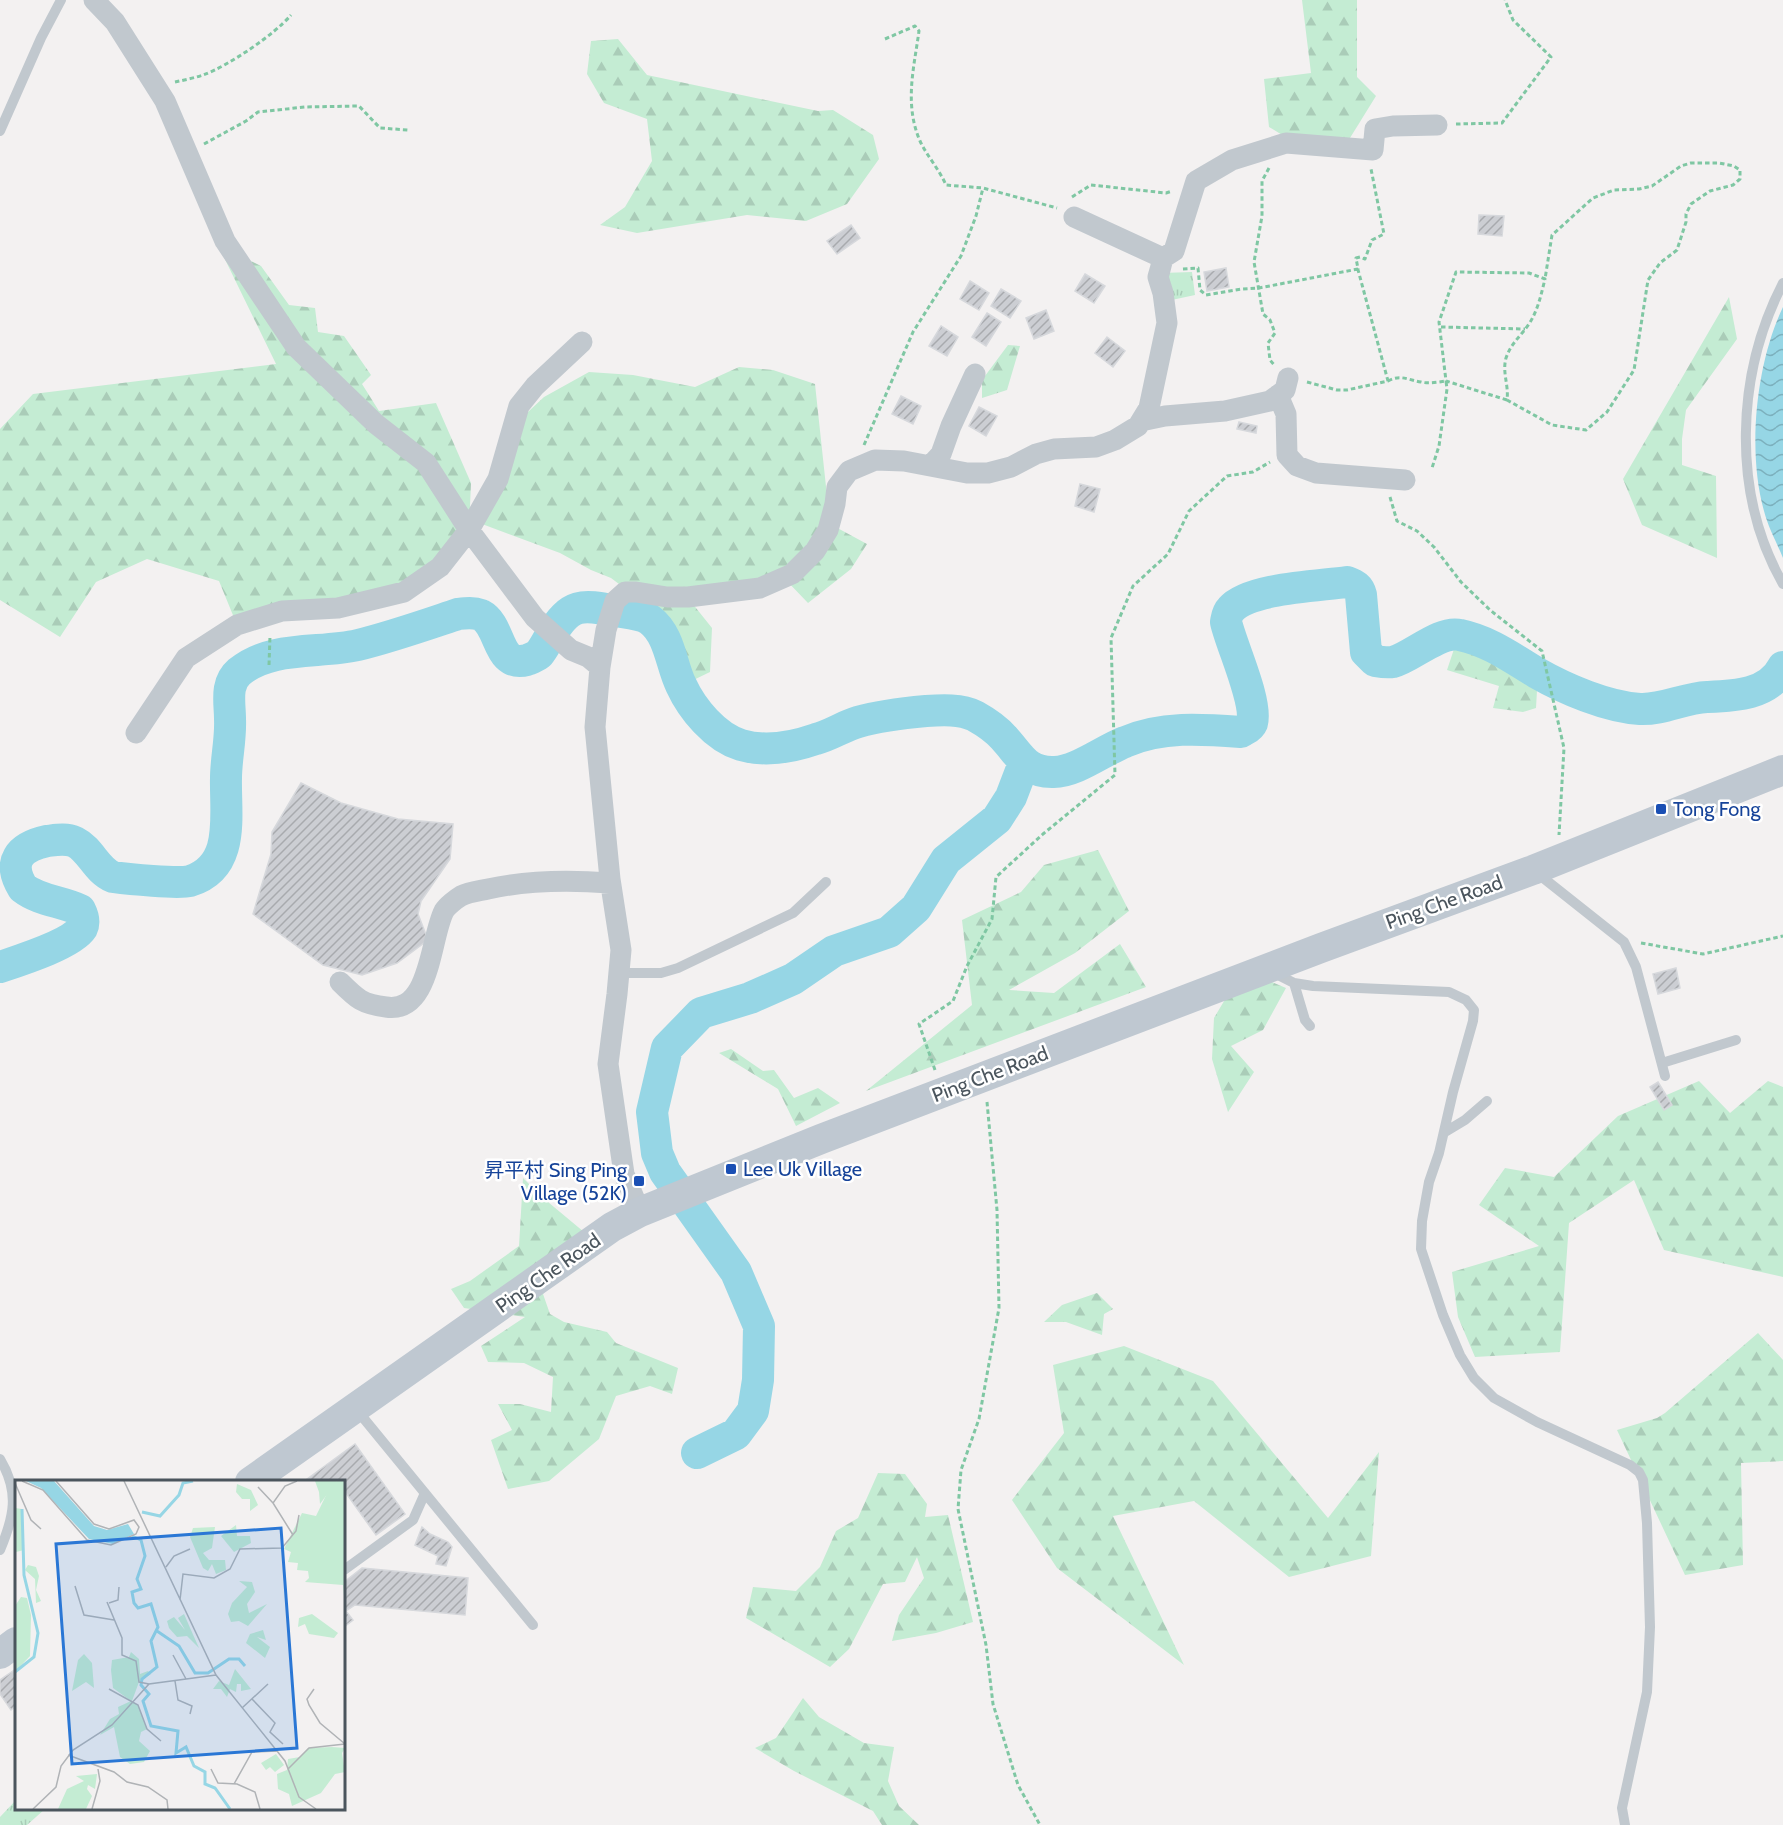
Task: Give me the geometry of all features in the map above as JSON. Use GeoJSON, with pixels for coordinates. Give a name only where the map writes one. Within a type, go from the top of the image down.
{"type":"FeatureCollection","features":[{"type":"Feature","properties":{"kind":"street"},"geometry":{"type":"LineString","coordinates":[[94,0],[115,22],[165,101],[225,241],[296,347],[376,424],[426,463],[469,530],[535,618],[571,650],[588,657],[600,667]]}},
{"type":"Feature","properties":{"kind":"street"},"geometry":{"type":"LineString","coordinates":[[644,1210],[624,1174],[608,1064],[621,950],[610,883],[595,727],[606,630],[617,598],[626,592],[688,597],[760,588],[792,574],[815,551],[828,530],[836,504],[837,487],[849,471],[875,460],[904,461],[968,472],[988,473],[1054,449],[1096,447],[1115,441],[1138,426],[1149,408],[1167,323],[1163,293],[1158,277],[1163,258],[1174,251],[1196,181],[1232,160],[1286,143],[1373,150],[1374,129],[1392,126],[1437,125]]}},
{"type":"Feature","properties":{"kind":"street"},"geometry":{"type":"LineString","coordinates":[[1074,217],[1163,258]]}},
{"type":"Feature","properties":{"kind":"street"},"geometry":{"type":"LineString","coordinates":[[136,732],[186,658],[237,625],[282,611],[338,608],[404,592],[440,567],[469,530],[498,479],[519,406],[535,386],[582,342]]}},
{"type":"Feature","properties":{"kind":"street"},"geometry":{"type":"LineString","coordinates":[[931,465],[942,454],[951,426],[975,374]]}},
{"type":"Feature","properties":{"kind":"street"},"geometry":{"type":"LineString","coordinates":[[1141,421],[1165,416],[1225,411],[1270,401],[1283,386]]}},
{"type":"Feature","properties":{"kind":"street"},"geometry":{"type":"LineString","coordinates":[[1283,386],[1287,455],[1297,466],[1316,473],[1395,479]]}},
{"type":"Feature","properties":{"kind":"street","name":"Ping Che Road"},"geometry":{"type":"LineString","coordinates":[[253,1480],[612,1227],[644,1210],[943,1092],[1533,870],[1783,770]]}},
{"type":"Feature","properties":{"kind":"street"},"geometry":{"type":"LineString","coordinates":[[340,982],[357,999],[366,1004],[393,1008],[403,1007],[412,1001],[428,968],[445,910],[460,896],[504,885],[574,880],[610,883]]}},
{"type":"Feature","properties":{"kind":"street"},"geometry":{"type":"LineString","coordinates":[[0,1654],[15,1643]]}},
{"type":"Feature","properties":{"kind":"lane"},"geometry":{"type":"LineString","coordinates":[[0,131],[41,38],[61,0]]}},
{"type":"Feature","properties":{"kind":"lane"},"geometry":{"type":"LineString","coordinates":[[1783,283],[1773,302],[1755,355],[1746,403],[1746,442],[1750,486],[1758,532],[1783,584]]}},
{"type":"Feature","properties":{"kind":"lane"},"geometry":{"type":"LineString","coordinates":[[1533,870],[1624,942],[1636,967],[1665,1076]]}},
{"type":"Feature","properties":{"kind":"lane"},"geometry":{"type":"LineString","coordinates":[[619,973],[661,973],[678,968],[793,913],[826,882]]}},
{"type":"Feature","properties":{"kind":"lane"},"geometry":{"type":"LineString","coordinates":[[1264,970],[1293,983],[1313,986],[1449,992],[1471,1005],[1473,1021],[1429,1182],[1422,1221],[1421,1249],[1443,1315],[1474,1378],[1494,1398],[1537,1422],[1630,1465],[1639,1472],[1643,1480],[1647,1523],[1649,1649],[1647,1692],[1622,1808],[1625,1825]]}},
{"type":"Feature","properties":{"kind":"lane"},"geometry":{"type":"LineString","coordinates":[[1293,983],[1305,1020],[1310,1026]]}},
{"type":"Feature","properties":{"kind":"lane"},"geometry":{"type":"LineString","coordinates":[[1662,1063],[1736,1040]]}},
{"type":"Feature","properties":{"kind":"lane"},"geometry":{"type":"LineString","coordinates":[[1444,1132],[1465,1120],[1487,1101]]}},
{"type":"Feature","properties":{"kind":"lane"},"geometry":{"type":"LineString","coordinates":[[356,1409],[532,1625]]}},
{"type":"Feature","properties":{"kind":"lane"},"geometry":{"type":"LineString","coordinates":[[0,1459],[10,1479],[13,1500],[11,1524],[0,1550]]}},
{"type":"Feature","properties":{"kind":"lane"},"geometry":{"type":"LineString","coordinates":[[345,1569],[413,1520],[425,1493]]}},
{"type":"Feature","properties":{"kind":"path"},"geometry":{"type":"LineString","coordinates":[[1437,125],[1502,123],[1551,57],[1513,20],[1505,0]]}},
{"type":"Feature","properties":{"kind":"path"},"geometry":{"type":"LineString","coordinates":[[156,87],[204,75],[265,39],[284,24],[291,15]]}},
{"type":"Feature","properties":{"kind":"path"},"geometry":{"type":"LineString","coordinates":[[885,39],[906,28],[915,26],[919,31],[910,96],[913,122],[921,142],[946,185],[983,188],[1056,208],[1091,185],[1166,193],[1196,181]]}},
{"type":"Feature","properties":{"kind":"path"},"geometry":{"type":"LineString","coordinates":[[187,153],[258,112],[305,107],[359,106],[380,128],[408,130]]}},
{"type":"Feature","properties":{"kind":"path"},"geometry":{"type":"LineString","coordinates":[[1286,143],[1262,181],[1262,216],[1254,262],[1263,314],[1270,320],[1275,333],[1268,343],[1270,360],[1279,371],[1277,376],[1283,386],[1347,390],[1395,377],[1405,377],[1423,383],[1446,381],[1507,400],[1552,425],[1586,430],[1606,412],[1634,370],[1648,280],[1660,263],[1677,250],[1686,222],[1686,214],[1691,204],[1710,191],[1733,185],[1740,180],[1740,170],[1734,166],[1719,163],[1691,163],[1681,166],[1652,186],[1614,190],[1593,198],[1552,235],[1540,302],[1525,329],[1512,344],[1506,360],[1504,377],[1508,391],[1507,400]]}},
{"type":"Feature","properties":{"kind":"path"},"geometry":{"type":"LineString","coordinates":[[1373,150],[1371,172],[1384,234],[1372,240],[1365,259],[1356,258],[1388,381],[1386,381]]}},
{"type":"Feature","properties":{"kind":"path"},"geometry":{"type":"LineString","coordinates":[[854,469],[886,390],[913,332],[961,256],[976,216],[983,188]]}},
{"type":"Feature","properties":{"kind":"path"},"geometry":{"type":"LineString","coordinates":[[1163,258],[1180,269],[1198,268],[1200,290],[1206,295],[1320,278],[1358,269],[1357,266]]}},
{"type":"Feature","properties":{"kind":"path"},"geometry":{"type":"LineString","coordinates":[[1432,468],[1438,446],[1447,388],[1439,322],[1456,272],[1529,273],[1545,279]]}},
{"type":"Feature","properties":{"kind":"path"},"geometry":{"type":"LineString","coordinates":[[1441,327],[1525,329]]}},
{"type":"Feature","properties":{"kind":"path"},"geometry":{"type":"LineString","coordinates":[[943,1092],[918,1024],[953,1001],[967,966],[992,919],[996,877],[1043,834],[1115,775],[1111,638],[1133,586],[1168,555],[1189,511],[1227,476],[1253,472],[1287,455]]}},
{"type":"Feature","properties":{"kind":"path"},"geometry":{"type":"LineString","coordinates":[[1395,479],[1397,521],[1417,531],[1434,547],[1461,582],[1490,610],[1542,651],[1564,748],[1558,836]]}},
{"type":"Feature","properties":{"kind":"path"},"geometry":{"type":"LineString","coordinates":[[269,665],[270,634]]}},
{"type":"Feature","properties":{"kind":"path"},"geometry":{"type":"LineString","coordinates":[[1620,939],[1703,954],[1783,936]]}},
{"type":"Feature","properties":{"kind":"path"},"geometry":{"type":"LineString","coordinates":[[985,1076],[997,1210],[999,1308],[979,1419],[961,1470],[958,1509],[986,1645],[993,1704],[1018,1785],[1040,1825]]}},
{"type":"Feature","properties":{"kind":"green space"},"geometry":{"type":"Polygon","coordinates":[[[1302,0],[1357,0],[1357,77],[1376,96],[1345,146],[1315,155],[1269,127],[1264,79],[1311,73],[1302,0]]]}},
{"type":"Feature","properties":{"kind":"green space"},"geometry":{"type":"Polygon","coordinates":[[[618,39],[647,75],[818,111],[833,110],[873,135],[879,159],[847,204],[806,221],[747,215],[637,233],[600,225],[625,207],[652,161],[647,119],[604,103],[587,74],[591,41],[618,39]]]}},
{"type":"Feature","properties":{"kind":"green space"},"geometry":{"type":"Polygon","coordinates":[[[218,245],[261,266],[289,305],[315,308],[318,332],[344,336],[371,375],[362,384],[379,411],[436,403],[471,483],[469,530],[395,594],[237,625],[219,581],[147,559],[96,582],[60,637],[0,600],[0,429],[33,394],[276,364],[218,245]]]}},
{"type":"Feature","properties":{"kind":"green space"},"geometry":{"type":"Polygon","coordinates":[[[1192,272],[1195,295],[1167,301],[1162,273],[1192,272]]]}},
{"type":"Feature","properties":{"kind":"green space"},"geometry":{"type":"Polygon","coordinates":[[[1729,297],[1737,339],[1686,410],[1682,439],[1682,465],[1716,476],[1717,558],[1642,525],[1623,479],[1729,297]]]}},
{"type":"Feature","properties":{"kind":"green space"},"geometry":{"type":"Polygon","coordinates":[[[1008,345],[1020,346],[1007,390],[982,398],[982,380],[1008,345]]]}},
{"type":"Feature","properties":{"kind":"green space"},"geometry":{"type":"Polygon","coordinates":[[[739,367],[773,370],[815,384],[830,524],[867,544],[851,569],[808,603],[784,578],[688,598],[712,628],[710,672],[681,686],[665,639],[654,624],[645,618],[624,612],[623,587],[611,578],[560,553],[474,521],[513,426],[544,397],[589,372],[633,375],[695,387],[739,367]]]}},
{"type":"Feature","properties":{"kind":"green space"},"geometry":{"type":"Polygon","coordinates":[[[1459,634],[1504,651],[1538,673],[1536,708],[1523,712],[1493,708],[1499,686],[1447,670],[1459,634]]]}},
{"type":"Feature","properties":{"kind":"green space"},"geometry":{"type":"Polygon","coordinates":[[[1098,850],[1129,911],[1075,953],[1009,990],[1054,993],[1120,944],[1146,987],[866,1091],[972,1005],[962,920],[1021,892],[1044,865],[1098,850]]]}},
{"type":"Feature","properties":{"kind":"green space"},"geometry":{"type":"Polygon","coordinates":[[[1265,979],[1286,988],[1263,1030],[1231,1046],[1254,1072],[1228,1112],[1212,1059],[1214,1018],[1230,991],[1265,979]]]}},
{"type":"Feature","properties":{"kind":"green space"},"geometry":{"type":"Polygon","coordinates":[[[731,1049],[763,1071],[774,1070],[794,1098],[818,1088],[840,1103],[796,1126],[778,1089],[719,1053],[731,1049]]]}},
{"type":"Feature","properties":{"kind":"green space"},"geometry":{"type":"Polygon","coordinates":[[[1699,1081],[1730,1113],[1768,1081],[1783,1087],[1783,1277],[1664,1250],[1634,1180],[1569,1223],[1560,1352],[1475,1357],[1458,1317],[1452,1272],[1539,1246],[1479,1205],[1505,1168],[1554,1177],[1618,1116],[1699,1081]]]}},
{"type":"Feature","properties":{"kind":"green space"},"geometry":{"type":"Polygon","coordinates":[[[523,1178],[590,1237],[543,1294],[550,1314],[564,1322],[607,1332],[616,1343],[678,1368],[672,1394],[650,1386],[616,1396],[599,1439],[549,1481],[508,1489],[491,1440],[512,1430],[498,1404],[520,1404],[551,1412],[553,1377],[524,1363],[488,1362],[481,1346],[525,1317],[464,1308],[451,1289],[470,1281],[519,1246],[523,1178]]]}},
{"type":"Feature","properties":{"kind":"green space"},"geometry":{"type":"Polygon","coordinates":[[[1097,1293],[1113,1309],[1104,1314],[1102,1335],[1066,1322],[1044,1322],[1062,1305],[1097,1293]]]}},
{"type":"Feature","properties":{"kind":"green space"},"geometry":{"type":"Polygon","coordinates":[[[1758,1333],[1783,1360],[1783,1461],[1741,1463],[1743,1565],[1685,1575],[1617,1430],[1657,1418],[1665,1413],[1758,1333]]]}},
{"type":"Feature","properties":{"kind":"green space"},"geometry":{"type":"Polygon","coordinates":[[[1124,1346],[1213,1381],[1328,1518],[1379,1452],[1371,1556],[1289,1577],[1194,1501],[1113,1516],[1184,1665],[1057,1568],[1012,1500],[1064,1433],[1053,1365],[1124,1346]]]}},
{"type":"Feature","properties":{"kind":"green space"},"geometry":{"type":"Polygon","coordinates":[[[878,1473],[905,1474],[927,1504],[925,1517],[948,1515],[973,1622],[936,1633],[892,1641],[899,1615],[924,1578],[917,1557],[905,1582],[883,1584],[849,1649],[830,1667],[746,1618],[753,1587],[796,1591],[820,1567],[836,1531],[858,1518],[878,1473]]]}},
{"type":"Feature","properties":{"kind":"green space"},"geometry":{"type":"Polygon","coordinates":[[[803,1698],[819,1717],[864,1743],[894,1747],[888,1781],[899,1806],[919,1825],[882,1825],[873,1811],[794,1771],[755,1748],[776,1738],[803,1698]]]}},
{"type":"Feature","properties":{"kind":"green space"},"geometry":{"type":"Polygon","coordinates":[[[15,1801],[15,1810],[44,1810],[27,1825],[0,1825],[0,1817],[15,1801]]]}},
{"type":"Feature","properties":{"kind":"water"},"geometry":{"type":"Polygon","coordinates":[[[1783,307],[1783,558],[1764,511],[1756,462],[1755,435],[1766,354],[1783,307]]]}},
{"type":"Feature","properties":{"kind":"building"},"geometry":{"type":"Polygon","coordinates":[[[1479,215],[1504,216],[1502,236],[1478,234],[1479,215]]]}},
{"type":"Feature","properties":{"kind":"building"},"geometry":{"type":"Polygon","coordinates":[[[851,225],[860,238],[837,254],[827,241],[851,225]]]}},
{"type":"Feature","properties":{"kind":"building"},"geometry":{"type":"Polygon","coordinates":[[[1226,268],[1229,287],[1207,291],[1204,272],[1226,268]]]}},
{"type":"Feature","properties":{"kind":"building"},"geometry":{"type":"Polygon","coordinates":[[[1085,274],[1105,286],[1094,303],[1075,291],[1085,274]]]}},
{"type":"Feature","properties":{"kind":"building"},"geometry":{"type":"Polygon","coordinates":[[[970,281],[989,293],[979,310],[960,299],[970,281]]]}},
{"type":"Feature","properties":{"kind":"building"},"geometry":{"type":"Polygon","coordinates":[[[1001,289],[1021,301],[1010,318],[991,306],[1001,289]]]}},
{"type":"Feature","properties":{"kind":"building"},"geometry":{"type":"Polygon","coordinates":[[[1046,310],[1054,331],[1034,339],[1026,318],[1046,310]]]}},
{"type":"Feature","properties":{"kind":"building"},"geometry":{"type":"Polygon","coordinates":[[[987,313],[1001,322],[986,346],[972,337],[987,313]]]}},
{"type":"Feature","properties":{"kind":"building"},"geometry":{"type":"Polygon","coordinates":[[[941,326],[958,337],[947,356],[929,346],[941,326]]]}},
{"type":"Feature","properties":{"kind":"building"},"geometry":{"type":"Polygon","coordinates":[[[1107,337],[1125,351],[1113,367],[1095,353],[1107,337]]]}},
{"type":"Feature","properties":{"kind":"building"},"geometry":{"type":"Polygon","coordinates":[[[901,396],[921,406],[913,424],[892,414],[901,396]]]}},
{"type":"Feature","properties":{"kind":"building"},"geometry":{"type":"Polygon","coordinates":[[[979,407],[997,416],[986,436],[969,426],[979,407]]]}},
{"type":"Feature","properties":{"kind":"building"},"geometry":{"type":"Polygon","coordinates":[[[1239,422],[1257,426],[1256,433],[1237,429],[1239,422]]]}},
{"type":"Feature","properties":{"kind":"building"},"geometry":{"type":"Polygon","coordinates":[[[1080,484],[1100,489],[1094,512],[1075,506],[1080,484]]]}},
{"type":"Feature","properties":{"kind":"building"},"geometry":{"type":"Polygon","coordinates":[[[301,783],[341,803],[398,819],[453,824],[450,859],[421,901],[418,914],[428,940],[397,963],[362,975],[323,965],[253,914],[271,854],[272,832],[301,783]]]}},
{"type":"Feature","properties":{"kind":"building"},"geometry":{"type":"Polygon","coordinates":[[[1676,968],[1680,988],[1658,994],[1653,974],[1676,968]]]}},
{"type":"Feature","properties":{"kind":"building"},"geometry":{"type":"Polygon","coordinates":[[[1658,1082],[1672,1105],[1664,1110],[1650,1087],[1658,1082]]]}},
{"type":"Feature","properties":{"kind":"building"},"geometry":{"type":"Polygon","coordinates":[[[355,1444],[405,1514],[376,1535],[345,1494],[345,1480],[306,1480],[355,1444]]]}},
{"type":"Feature","properties":{"kind":"building"},"geometry":{"type":"Polygon","coordinates":[[[422,1527],[430,1534],[448,1542],[452,1547],[446,1566],[436,1564],[438,1556],[415,1545],[422,1527]]]}},
{"type":"Feature","properties":{"kind":"building"},"geometry":{"type":"Polygon","coordinates":[[[362,1568],[468,1578],[465,1615],[355,1605],[346,1611],[353,1620],[345,1626],[345,1581],[362,1568]]]}},
{"type":"Feature","properties":{"kind":"building"},"geometry":{"type":"Polygon","coordinates":[[[15,1670],[15,1707],[11,1710],[0,1694],[0,1680],[15,1670]]]}},
{"type":"Feature","properties":{"kind":"waterway"},"geometry":{"type":"LineString","coordinates":[[0,967],[56,946],[68,940],[83,926],[80,910],[36,896],[23,888],[18,879],[16,863],[18,857],[29,847],[47,841],[72,841],[81,846],[107,874],[113,877],[141,880],[190,881],[205,874],[215,864],[225,838],[230,688],[239,672],[252,663],[281,654],[358,645],[458,614],[472,613],[488,620],[504,652],[517,661],[527,660],[539,654],[558,624],[571,611],[578,608],[594,607],[647,618],[657,626],[662,634],[681,685],[691,703],[713,729],[741,745],[760,748],[788,746],[807,742],[874,718],[951,710],[979,718],[1001,735],[1025,762],[1044,772],[1063,771],[1081,765],[1125,742],[1153,733],[1197,730],[1241,732],[1249,727],[1253,714],[1251,702],[1226,622],[1227,615],[1240,602],[1253,596],[1286,589],[1347,582],[1356,587],[1361,595],[1366,652],[1375,661],[1393,662],[1444,636],[1460,635],[1491,646],[1573,691],[1627,708],[1649,709],[1698,698],[1750,692],[1769,683],[1783,667]]}},
{"type":"Feature","properties":{"kind":"waterway"},"geometry":{"type":"LineString","coordinates":[[697,1453],[736,1434],[753,1411],[758,1380],[759,1326],[736,1272],[665,1172],[657,1153],[652,1112],[667,1048],[701,1013],[750,998],[793,979],[834,951],[889,932],[916,908],[946,860],[997,819],[1011,797],[1024,763]]}},
{"type":"Feature","properties":{"kind":"place","name":"Tong Fong"},"geometry":{"type":"Point","coordinates":[1661,809]}},
{"type":"Feature","properties":{"kind":"place","name":"Lee Uk Village"},"geometry":{"type":"Point","coordinates":[731,1169]}},
{"type":"Feature","properties":{"kind":"place","name":"昇平村 Sing Ping Village (52K)"},"geometry":{"type":"Point","coordinates":[639,1181]}}]}
